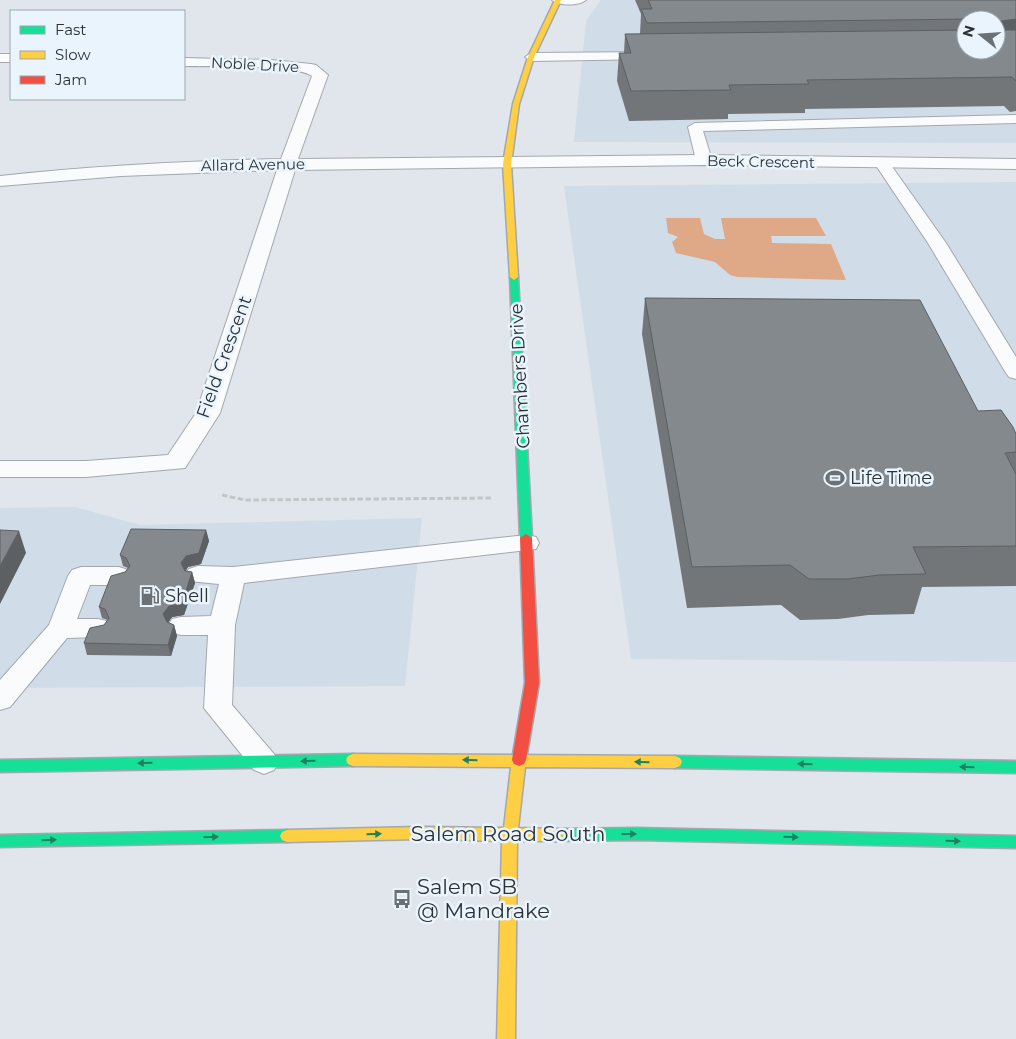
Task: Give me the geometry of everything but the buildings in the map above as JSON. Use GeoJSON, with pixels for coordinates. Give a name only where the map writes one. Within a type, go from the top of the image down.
{"type":"FeatureCollection","features":[{"type":"Feature","properties":{"kind":"street","name":"Chambers Drive"},"geometry":{"type":"LineString","coordinates":[[506,1039],[510,836],[519,760],[532,683],[518,331],[507,164],[516,104],[531,57],[558,0]]}},
{"type":"Feature","properties":{"kind":"street","name":"Noble Drive"},"geometry":{"type":"LineString","coordinates":[[185,62],[311,68],[320,75],[288,164]]}},
{"type":"Feature","properties":{"kind":"street","name":"Beck Crescent"},"geometry":{"type":"LineString","coordinates":[[507,164],[704,160],[883,164],[1016,164]]}},
{"type":"Feature","properties":{"kind":"street","name":"Allard Avenue"},"geometry":{"type":"LineString","coordinates":[[0,181],[123,169],[288,164],[507,164]]}},
{"type":"Feature","properties":{"kind":"street","name":"Field Crescent"},"geometry":{"type":"LineString","coordinates":[[0,469],[86,469],[176,462],[208,413],[288,164]]}},
{"type":"Feature","properties":{"kind":"street"},"geometry":{"type":"LineString","coordinates":[[0,766],[419,759],[1016,767]]}},
{"type":"Feature","properties":{"kind":"street","name":"Salem Road South"},"geometry":{"type":"LineString","coordinates":[[0,841],[419,833],[510,836],[636,834],[1016,842]]}},
{"type":"Feature","properties":{"kind":"lane"},"geometry":{"type":"LineString","coordinates":[[558,0],[580,0]]}},
{"type":"Feature","properties":{"kind":"lane"},"geometry":{"type":"LineString","coordinates":[[531,57],[663,56]]}},
{"type":"Feature","properties":{"kind":"lane"},"geometry":{"type":"LineString","coordinates":[[704,160],[695,127],[1016,119]]}},
{"type":"Feature","properties":{"kind":"lane"},"geometry":{"type":"LineString","coordinates":[[883,164],[937,243],[1016,373]]}},
{"type":"Feature","properties":{"kind":"lane"},"geometry":{"type":"LineString","coordinates":[[198,575],[233,576],[527,543]]}},
{"type":"Feature","properties":{"kind":"lane"},"geometry":{"type":"LineString","coordinates":[[0,698],[60,628],[81,576],[119,576]]}},
{"type":"Feature","properties":{"kind":"lane"},"geometry":{"type":"LineString","coordinates":[[233,576],[222,625],[218,708],[264,762]]}},
{"type":"Feature","properties":{"kind":"lane"},"geometry":{"type":"LineString","coordinates":[[181,626],[222,625]]}},
{"type":"Feature","properties":{"kind":"lane"},"geometry":{"type":"LineString","coordinates":[[60,628],[98,628]]}},
{"type":"Feature","properties":{"kind":"path"},"geometry":{"type":"LineString","coordinates":[[222,495],[245,500],[525,498]]}},
{"type":"Feature","properties":{"kind":"shaded area"},"geometry":{"type":"Polygon","coordinates":[[[601,0],[1016,0],[1016,143],[574,142],[586,21],[601,0]]]}},
{"type":"Feature","properties":{"kind":"shaded area"},"geometry":{"type":"Polygon","coordinates":[[[1016,182],[1016,662],[631,659],[564,186],[1016,182]]]}},
{"type":"Feature","properties":{"kind":"shaded area"},"geometry":{"type":"Polygon","coordinates":[[[666,218],[700,218],[704,234],[715,239],[725,239],[721,218],[816,218],[826,236],[771,236],[772,243],[831,244],[846,280],[737,277],[730,275],[715,262],[676,253],[672,242],[678,237],[668,233],[666,218]]]}},
{"type":"Feature","properties":{"kind":"shaded area"},"geometry":{"type":"Polygon","coordinates":[[[75,507],[140,525],[422,518],[405,686],[0,688],[0,508],[75,507]]]}},
{"type":"Feature","properties":{"kind":"traffic: fast"},"geometry":{"type":"LineString","coordinates":[[514,277],[526,538]]}},
{"type":"Feature","properties":{"kind":"traffic: fast"},"geometry":{"type":"LineString","coordinates":[[0,766],[353,760]]}},
{"type":"Feature","properties":{"kind":"traffic: fast"},"geometry":{"type":"LineString","coordinates":[[675,762],[1016,767]]}},
{"type":"Feature","properties":{"kind":"traffic: fast"},"geometry":{"type":"LineString","coordinates":[[556,835],[636,834],[1016,842]]}},
{"type":"Feature","properties":{"kind":"traffic: fast"},"geometry":{"type":"LineString","coordinates":[[0,841],[287,836]]}},
{"type":"Feature","properties":{"kind":"traffic: slow"},"geometry":{"type":"LineString","coordinates":[[514,277],[507,164],[516,104],[531,57],[558,0]]}},
{"type":"Feature","properties":{"kind":"traffic: slow"},"geometry":{"type":"LineString","coordinates":[[353,760],[675,762]]}},
{"type":"Feature","properties":{"kind":"traffic: slow"},"geometry":{"type":"LineString","coordinates":[[506,1039],[510,836],[519,760]]}},
{"type":"Feature","properties":{"kind":"traffic: slow"},"geometry":{"type":"LineString","coordinates":[[287,836],[419,833],[556,835]]}},
{"type":"Feature","properties":{"kind":"traffic: jam"},"geometry":{"type":"LineString","coordinates":[[519,760],[532,683],[526,538]]}},
{"type":"Feature","properties":{"kind":"place","name":"Life Time"},"geometry":{"type":"Point","coordinates":[835,478]}},
{"type":"Feature","properties":{"kind":"place","name":"Shell"},"geometry":{"type":"Point","coordinates":[150,596]}},
{"type":"Feature","properties":{"kind":"place","name":"Salem SB @ Mandrake"},"geometry":{"type":"Point","coordinates":[402,899]}}]}
